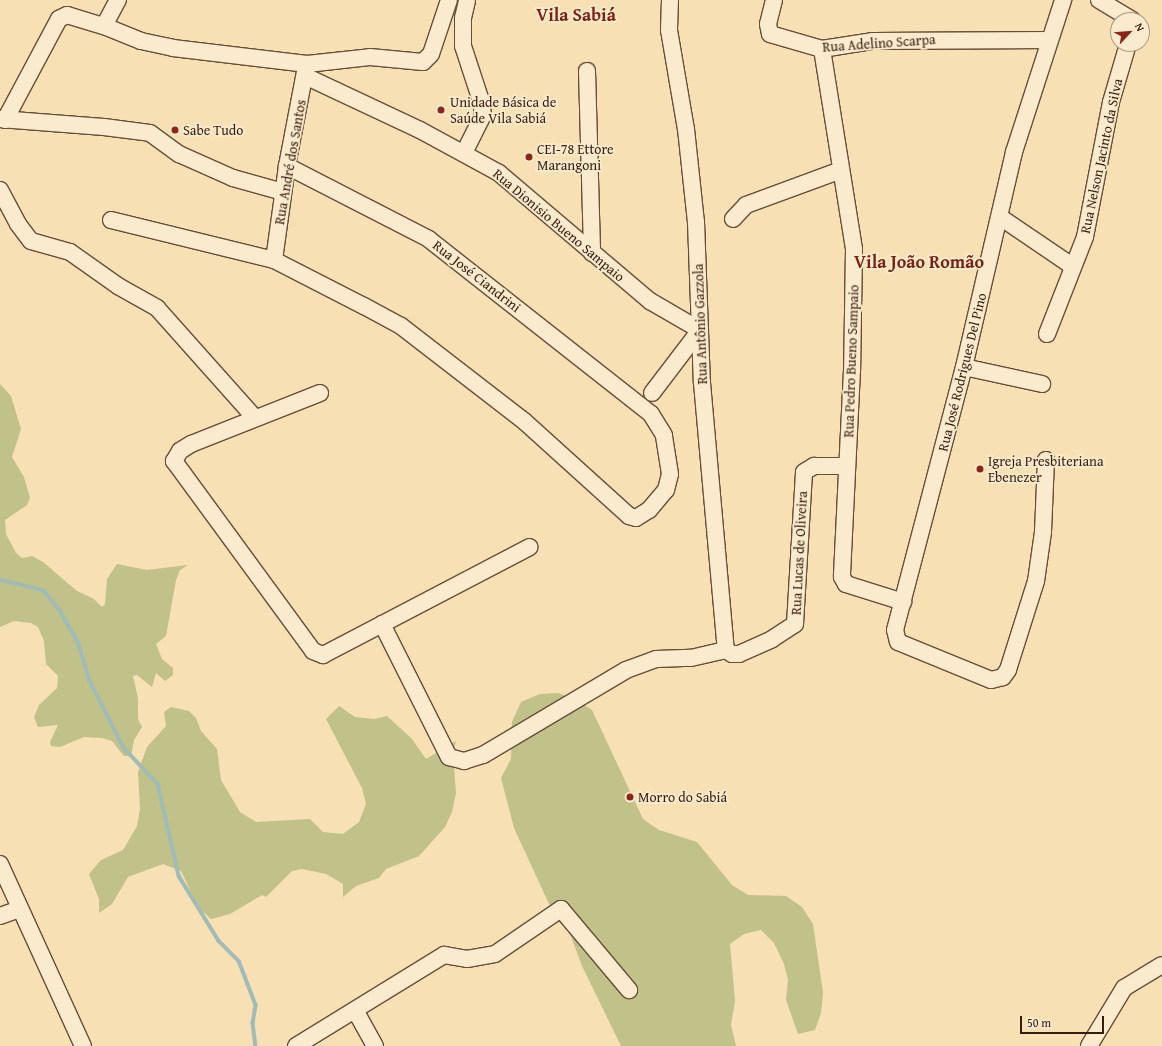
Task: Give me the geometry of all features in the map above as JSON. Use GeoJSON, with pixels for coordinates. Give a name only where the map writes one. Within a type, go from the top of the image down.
{"type":"FeatureCollection","features":[{"type":"Feature","properties":{"kind":"street"},"geometry":{"type":"LineString","coordinates":[[104,26],[118,0]]}},
{"type":"Feature","properties":{"kind":"street"},"geometry":{"type":"LineString","coordinates":[[283,192],[233,178],[179,154],[150,133],[104,127],[2,119],[59,19],[67,15],[104,26],[141,40],[173,48],[306,70],[370,57],[423,62],[431,54],[450,0]]}},
{"type":"Feature","properties":{"kind":"street"},"geometry":{"type":"LineString","coordinates":[[464,153],[483,115],[481,101],[463,46],[463,18],[468,0]]}},
{"type":"Feature","properties":{"kind":"street","name":"Rua Antônio Gazzola"},"geometry":{"type":"LineString","coordinates":[[670,0],[669,30],[691,167],[698,260],[700,330],[710,497],[726,650]]}},
{"type":"Feature","properties":{"kind":"street","name":"Rua Adelino Scarpa"},"geometry":{"type":"LineString","coordinates":[[774,0],[768,29],[770,34],[822,49],[873,41],[1049,40]]}},
{"type":"Feature","properties":{"kind":"street","name":"Rua José Rodrigues Del Pino"},"geometry":{"type":"LineString","coordinates":[[1046,460],[1043,532],[1036,581],[1008,670],[1003,677],[991,680],[901,644],[895,638],[895,630],[964,367],[1014,152],[1063,0]]}},
{"type":"Feature","properties":{"kind":"street"},"geometry":{"type":"LineString","coordinates":[[1098,0],[1118,12]]}},
{"type":"Feature","properties":{"kind":"street","name":"Rua Pedro Bueno Sampaio"},"geometry":{"type":"LineString","coordinates":[[822,49],[854,250],[852,362],[846,466],[843,580],[846,584],[903,602]]}},
{"type":"Feature","properties":{"kind":"street","name":"Rua Nelson Jacinto da Silva"},"geometry":{"type":"LineString","coordinates":[[1047,334],[1072,266],[1085,237],[1111,102],[1126,52]]}},
{"type":"Feature","properties":{"kind":"street","name":"Rua Dionisio Bueno Sampaio"},"geometry":{"type":"LineString","coordinates":[[306,70],[499,173],[650,301],[700,330]]}},
{"type":"Feature","properties":{"kind":"street","name":"Rua André dos Santos"},"geometry":{"type":"LineString","coordinates":[[274,260],[287,166],[306,70]]}},
{"type":"Feature","properties":{"kind":"street"},"geometry":{"type":"LineString","coordinates":[[587,71],[592,253]]}},
{"type":"Feature","properties":{"kind":"street","name":"Rua José Ciandrini"},"geometry":{"type":"LineString","coordinates":[[287,166],[429,239],[584,359],[651,414]]}},
{"type":"Feature","properties":{"kind":"street"},"geometry":{"type":"LineString","coordinates":[[733,219],[746,205],[841,170]]}},
{"type":"Feature","properties":{"kind":"street"},"geometry":{"type":"LineString","coordinates":[[0,190],[18,224],[31,241],[70,252],[118,286],[157,308],[254,417]]}},
{"type":"Feature","properties":{"kind":"street"},"geometry":{"type":"LineString","coordinates":[[1000,217],[1072,266]]}},
{"type":"Feature","properties":{"kind":"street"},"geometry":{"type":"LineString","coordinates":[[111,220],[274,260],[401,326],[524,421],[629,516],[636,518],[649,510],[670,483],[667,446],[664,435],[651,414],[652,393]]}},
{"type":"Feature","properties":{"kind":"street"},"geometry":{"type":"LineString","coordinates":[[637,403],[652,393],[700,330]]}},
{"type":"Feature","properties":{"kind":"street"},"geometry":{"type":"LineString","coordinates":[[964,367],[1042,384]]}},
{"type":"Feature","properties":{"kind":"street"},"geometry":{"type":"LineString","coordinates":[[320,393],[254,417],[190,444],[180,451],[174,461],[313,651],[323,655],[530,547]]}},
{"type":"Feature","properties":{"kind":"street","name":"Rua Lucas de Oliveira"},"geometry":{"type":"LineString","coordinates":[[726,650],[732,654],[739,654],[772,639],[795,624],[804,472],[808,467],[814,466],[846,466]]}},
{"type":"Feature","properties":{"kind":"street"},"geometry":{"type":"LineString","coordinates":[[382,624],[448,757],[464,761],[483,755],[626,670],[656,659],[691,658],[726,650]]}},
{"type":"Feature","properties":{"kind":"street"},"geometry":{"type":"LineString","coordinates":[[0,864],[19,909],[83,1046]]}},
{"type":"Feature","properties":{"kind":"street"},"geometry":{"type":"LineString","coordinates":[[0,916],[19,909]]}},
{"type":"Feature","properties":{"kind":"street"},"geometry":{"type":"LineString","coordinates":[[296,1046],[444,955],[467,959],[495,954],[561,909],[629,990]]}},
{"type":"Feature","properties":{"kind":"street"},"geometry":{"type":"LineString","coordinates":[[1089,1046],[1124,988],[1162,965]]}},
{"type":"Feature","properties":{"kind":"street"},"geometry":{"type":"LineString","coordinates":[[355,1010],[375,1046]]}},
{"type":"Feature","properties":{"kind":"green space"},"geometry":{"type":"Polygon","coordinates":[[[0,384],[11,396],[21,429],[12,457],[24,477],[30,498],[27,505],[5,520],[6,534],[16,553],[22,558],[32,556],[43,562],[77,591],[94,599],[102,607],[105,604],[107,579],[117,564],[147,570],[188,565],[180,570],[176,580],[166,636],[156,644],[162,659],[173,668],[173,675],[165,681],[156,673],[152,687],[137,675],[133,676],[138,698],[138,719],[142,727],[134,740],[131,756],[124,756],[112,741],[102,738],[84,737],[60,747],[51,746],[50,742],[58,725],[38,727],[34,717],[39,705],[57,688],[58,676],[46,664],[44,641],[38,627],[31,623],[14,621],[0,627],[0,384]]]}},
{"type":"Feature","properties":{"kind":"green space"},"geometry":{"type":"Polygon","coordinates":[[[558,693],[575,699],[592,710],[643,819],[659,830],[697,842],[732,885],[748,895],[786,896],[802,907],[813,924],[823,993],[821,1013],[815,1030],[798,1034],[786,1000],[788,980],[784,964],[774,943],[761,930],[744,934],[730,944],[735,1001],[731,1025],[736,1046],[621,1046],[582,966],[569,931],[556,919],[514,828],[501,778],[511,759],[512,722],[521,702],[540,694],[558,693]]]}},
{"type":"Feature","properties":{"kind":"green space"},"geometry":{"type":"Polygon","coordinates":[[[339,706],[355,717],[374,719],[387,716],[412,739],[426,759],[456,741],[453,753],[456,793],[452,812],[445,827],[419,856],[386,869],[379,878],[356,886],[343,897],[343,884],[326,874],[302,869],[292,871],[266,897],[262,895],[230,914],[211,919],[198,907],[181,871],[163,864],[128,877],[112,904],[99,913],[99,899],[89,874],[101,860],[123,850],[137,826],[140,809],[138,772],[147,747],[166,726],[164,712],[171,707],[189,711],[196,718],[201,731],[217,749],[221,780],[240,812],[256,822],[310,819],[323,832],[343,834],[359,822],[366,804],[362,788],[326,719],[339,706]]]}},
{"type":"Feature","properties":{"kind":"waterway"},"geometry":{"type":"LineString","coordinates":[[0,580],[43,590],[59,609],[78,642],[90,681],[124,748],[158,784],[179,876],[219,941],[239,961],[256,1005],[253,1023],[256,1046]]}},
{"type":"Feature","properties":{"kind":"place","name":"Unidade Básica de Saúde Vila Sabiá"},"geometry":{"type":"Point","coordinates":[441,110]}},
{"type":"Feature","properties":{"kind":"place","name":"Sabe Tudo"},"geometry":{"type":"Point","coordinates":[175,130]}},
{"type":"Feature","properties":{"kind":"place","name":"CEI-78 Ettore Marangoni"},"geometry":{"type":"Point","coordinates":[529,157]}},
{"type":"Feature","properties":{"kind":"place","name":"Igreja Presbiteriana Ebenezer"},"geometry":{"type":"Point","coordinates":[980,469]}},
{"type":"Feature","properties":{"kind":"place","name":"Morro do Sabiá"},"geometry":{"type":"Point","coordinates":[630,797]}},
{"type":"Feature","properties":{"kind":"district","name":"Vila Sabiá"},"geometry":{"type":"Point","coordinates":[576,15]}},
{"type":"Feature","properties":{"kind":"district","name":"Vila João Romão"},"geometry":{"type":"Point","coordinates":[919,262]}}]}
